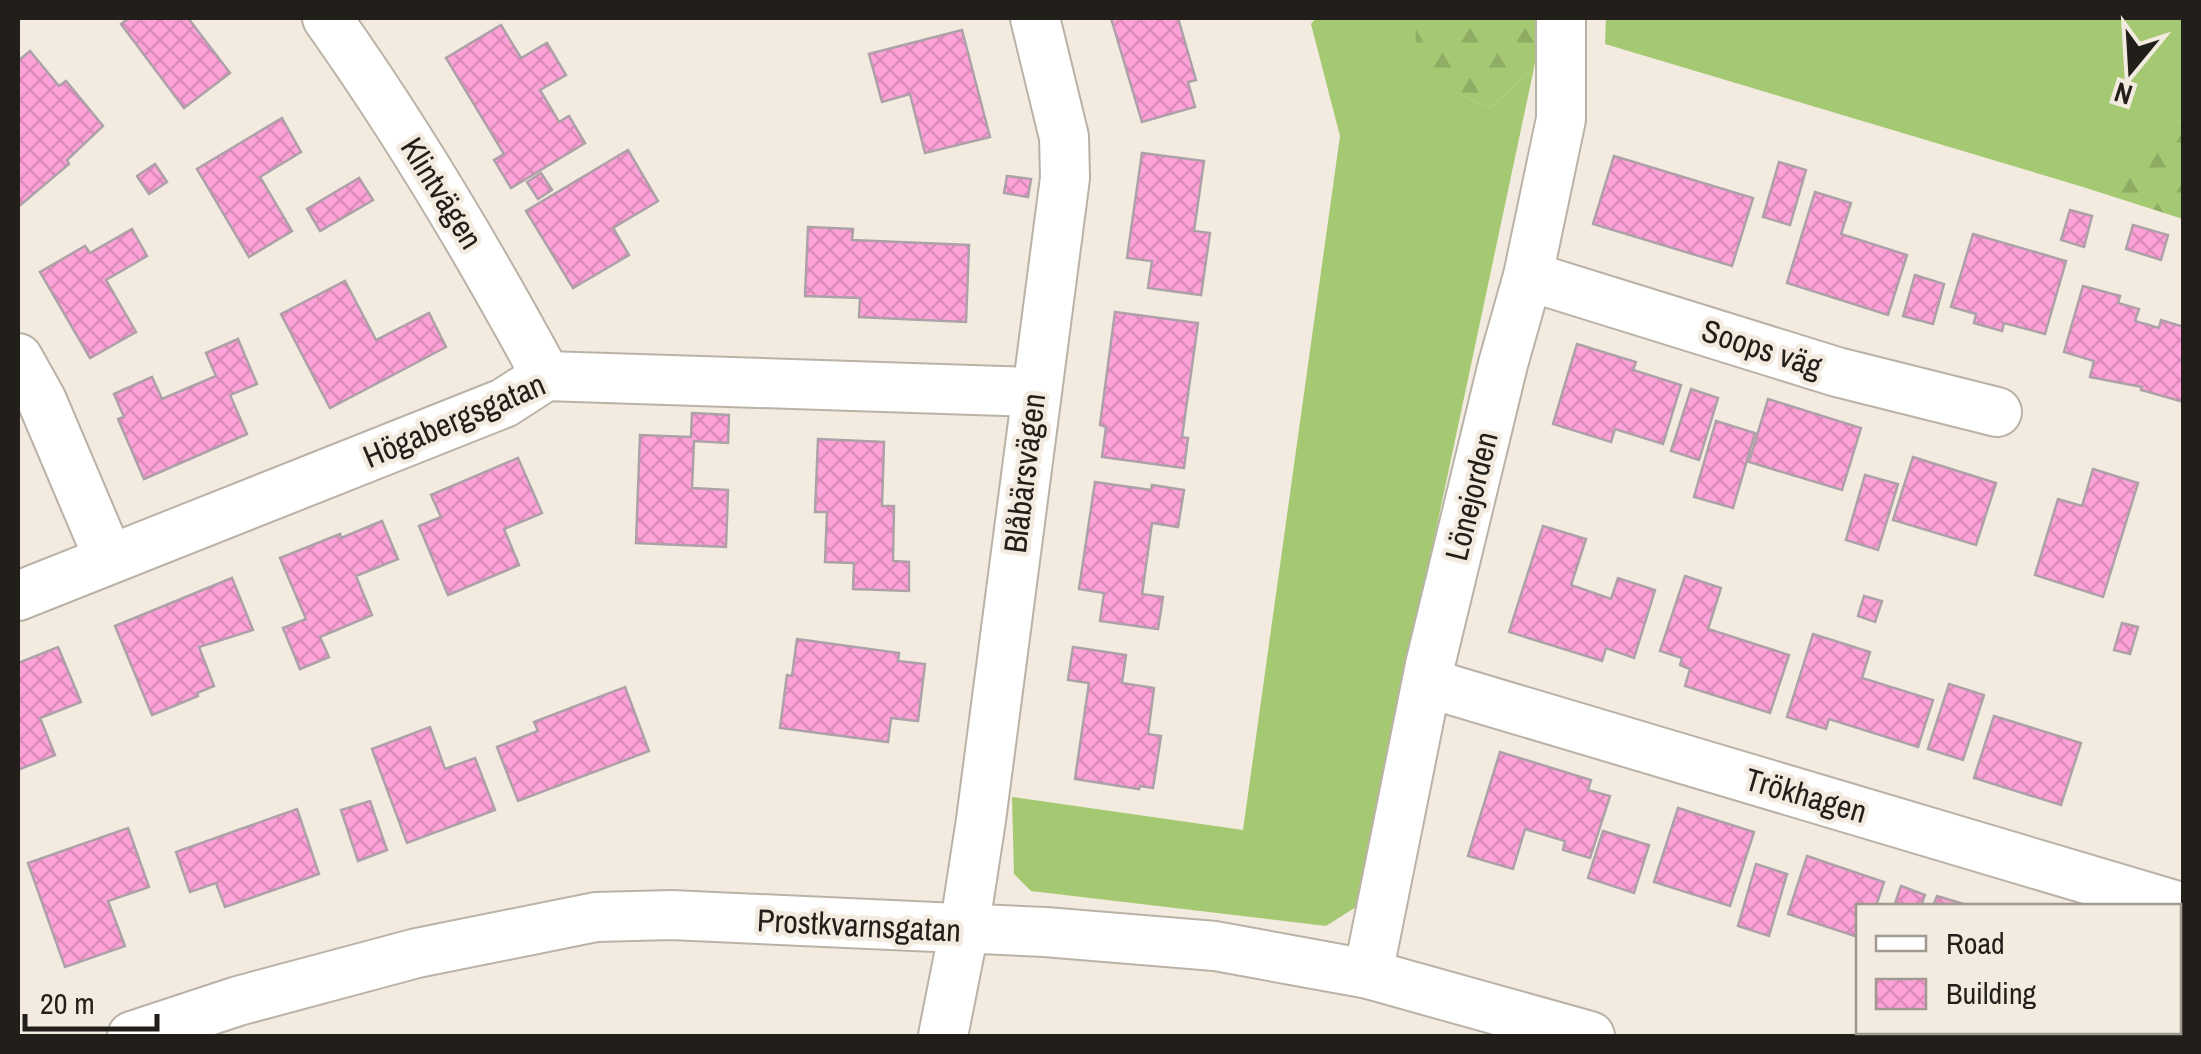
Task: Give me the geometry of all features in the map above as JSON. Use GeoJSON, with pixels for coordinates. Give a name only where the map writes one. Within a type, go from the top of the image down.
{"type":"FeatureCollection","features":[{"type":"Feature","properties":{"kind":"street","name":"Klintvägen"},"geometry":{"type":"LineString","coordinates":[[327,18],[377,89],[480,253],[546,376]]}},
{"type":"Feature","properties":{"kind":"street","name":"Blåbärsvägen"},"geometry":{"type":"LineString","coordinates":[[942,1036],[964,930],[1065,178],[1064,137],[1035,18]]}},
{"type":"Feature","properties":{"kind":"street","name":"Lönejorden"},"geometry":{"type":"LineString","coordinates":[[1368,974],[1428,683],[1503,364],[1528,276],[1561,118],[1561,18]]}},
{"type":"Feature","properties":{"kind":"street","name":"Soops väg"},"geometry":{"type":"LineString","coordinates":[[1528,276],[1837,372],[1997,412]]}},
{"type":"Feature","properties":{"kind":"street"},"geometry":{"type":"LineString","coordinates":[[18,358],[42,401],[109,558]]}},
{"type":"Feature","properties":{"kind":"street","name":"Högabergsgatan"},"geometry":{"type":"LineString","coordinates":[[18,596],[504,404],[546,376],[1035,392]]}},
{"type":"Feature","properties":{"kind":"street","name":"Trökhagen"},"geometry":{"type":"LineString","coordinates":[[1428,683],[2171,904]]}},
{"type":"Feature","properties":{"kind":"street","name":"Prostkvarnsgatan"},"geometry":{"type":"LineString","coordinates":[[132,1036],[238,1001],[417,953],[596,917],[671,915],[1046,932],[1215,946],[1368,974],[1590,1036]]}},
{"type":"Feature","properties":{"kind":"green space"},"geometry":{"type":"Polygon","coordinates":[[[1316,18],[1416,18],[1416,74],[1490,108],[1534,68],[1356,907],[1326,926],[1031,891],[1014,874],[1012,797],[1243,830],[1340,136],[1311,24],[1316,18]]]}},
{"type":"Feature","properties":{"kind":"green space"},"geometry":{"type":"Polygon","coordinates":[[[1416,18],[1542,18],[1534,68],[1490,108],[1415,74],[1416,18]]]}},
{"type":"Feature","properties":{"kind":"green space"},"geometry":{"type":"Polygon","coordinates":[[[1606,18],[2183,18],[2183,119],[2083,187],[1605,44],[1606,18]]]}},
{"type":"Feature","properties":{"kind":"green space"},"geometry":{"type":"Polygon","coordinates":[[[2183,119],[2183,219],[2083,187],[2083,186],[2183,119]]]}},
{"type":"Feature","properties":{"kind":"building"},"geometry":{"type":"Polygon","coordinates":[[[129,18],[188,18],[230,73],[184,108],[121,24],[129,18]]]}},
{"type":"Feature","properties":{"kind":"building"},"geometry":{"type":"Polygon","coordinates":[[[1111,18],[1178,18],[1196,80],[1188,82],[1195,107],[1142,122],[1111,18]]]}},
{"type":"Feature","properties":{"kind":"building"},"geometry":{"type":"Polygon","coordinates":[[[501,25],[521,58],[547,43],[566,75],[540,90],[559,122],[569,116],[585,143],[511,188],[494,160],[504,154],[446,58],[501,25]]]}},
{"type":"Feature","properties":{"kind":"building"},"geometry":{"type":"Polygon","coordinates":[[[962,30],[990,137],[925,153],[910,94],[882,102],[869,54],[962,30]]]}},
{"type":"Feature","properties":{"kind":"building"},"geometry":{"type":"Polygon","coordinates":[[[30,51],[59,86],[66,81],[103,126],[67,160],[69,164],[18,207],[18,61],[30,51]]]}},
{"type":"Feature","properties":{"kind":"building"},"geometry":{"type":"Polygon","coordinates":[[[282,118],[301,152],[260,177],[292,231],[249,257],[197,169],[282,118]]]}},
{"type":"Feature","properties":{"kind":"building"},"geometry":{"type":"Polygon","coordinates":[[[628,150],[658,201],[613,228],[629,255],[573,288],[526,211],[628,150]]]}},
{"type":"Feature","properties":{"kind":"building"},"geometry":{"type":"Polygon","coordinates":[[[1142,153],[1204,161],[1194,231],[1210,233],[1201,295],[1148,288],[1152,261],[1127,258],[1142,153]]]}},
{"type":"Feature","properties":{"kind":"building"},"geometry":{"type":"Polygon","coordinates":[[[1614,156],[1753,198],[1732,266],[1593,224],[1614,156]]]}},
{"type":"Feature","properties":{"kind":"building"},"geometry":{"type":"Polygon","coordinates":[[[1779,162],[1806,170],[1790,225],[1763,217],[1779,162]]]}},
{"type":"Feature","properties":{"kind":"building"},"geometry":{"type":"Polygon","coordinates":[[[155,164],[167,182],[149,194],[137,176],[155,164]]]}},
{"type":"Feature","properties":{"kind":"building"},"geometry":{"type":"Polygon","coordinates":[[[541,173],[552,190],[538,199],[527,182],[541,173]]]}},
{"type":"Feature","properties":{"kind":"building"},"geometry":{"type":"Polygon","coordinates":[[[1007,176],[1031,179],[1028,197],[1004,193],[1007,176]]]}},
{"type":"Feature","properties":{"kind":"building"},"geometry":{"type":"Polygon","coordinates":[[[359,178],[373,200],[320,231],[307,209],[359,178]]]}},
{"type":"Feature","properties":{"kind":"building"},"geometry":{"type":"Polygon","coordinates":[[[1815,192],[1851,203],[1841,234],[1907,255],[1888,315],[1787,283],[1815,192]]]}},
{"type":"Feature","properties":{"kind":"building"},"geometry":{"type":"Polygon","coordinates":[[[2070,210],[2092,216],[2084,247],[2061,240],[2070,210]]]}},
{"type":"Feature","properties":{"kind":"building"},"geometry":{"type":"Polygon","coordinates":[[[2133,225],[2168,235],[2161,260],[2126,249],[2133,225]]]}},
{"type":"Feature","properties":{"kind":"building"},"geometry":{"type":"Polygon","coordinates":[[[808,227],[853,229],[852,240],[969,245],[966,322],[859,317],[860,298],[805,296],[808,227]]]}},
{"type":"Feature","properties":{"kind":"building"},"geometry":{"type":"Polygon","coordinates":[[[132,229],[147,256],[106,280],[136,332],[90,358],[40,272],[85,246],[90,253],[132,229]]]}},
{"type":"Feature","properties":{"kind":"building"},"geometry":{"type":"Polygon","coordinates":[[[1973,234],[2066,261],[2045,334],[2004,323],[2002,331],[1974,323],[1976,314],[1951,307],[1973,234]]]}},
{"type":"Feature","properties":{"kind":"building"},"geometry":{"type":"Polygon","coordinates":[[[1915,275],[1944,284],[1933,324],[1903,316],[1915,275]]]}},
{"type":"Feature","properties":{"kind":"building"},"geometry":{"type":"Polygon","coordinates":[[[345,281],[376,340],[429,313],[446,347],[330,408],[281,314],[345,281]]]}},
{"type":"Feature","properties":{"kind":"building"},"geometry":{"type":"Polygon","coordinates":[[[2083,286],[2120,296],[2118,303],[2139,309],[2135,321],[2159,328],[2161,320],[2184,327],[2184,402],[2141,390],[2142,387],[2090,377],[2094,361],[2064,352],[2083,286]]]}},
{"type":"Feature","properties":{"kind":"building"},"geometry":{"type":"Polygon","coordinates":[[[1115,312],[1198,323],[1182,437],[1188,438],[1184,468],[1102,457],[1106,427],[1100,425],[1115,312]]]}},
{"type":"Feature","properties":{"kind":"building"},"geometry":{"type":"Polygon","coordinates":[[[238,339],[257,384],[230,395],[247,434],[144,479],[118,419],[124,417],[114,394],[152,377],[162,399],[216,376],[206,353],[238,339]]]}},
{"type":"Feature","properties":{"kind":"building"},"geometry":{"type":"Polygon","coordinates":[[[1577,344],[1636,362],[1633,370],[1681,385],[1663,444],[1615,429],[1611,442],[1553,424],[1577,344]]]}},
{"type":"Feature","properties":{"kind":"building"},"geometry":{"type":"Polygon","coordinates":[[[1691,389],[1718,398],[1699,460],[1671,451],[1691,389]]]}},
{"type":"Feature","properties":{"kind":"building"},"geometry":{"type":"Polygon","coordinates":[[[1768,399],[1861,428],[1842,490],[1749,462],[1768,399]]]}},
{"type":"Feature","properties":{"kind":"building"},"geometry":{"type":"Polygon","coordinates":[[[692,413],[729,415],[728,443],[694,441],[692,488],[728,490],[726,547],[636,543],[640,435],[691,437],[692,413]]]}},
{"type":"Feature","properties":{"kind":"building"},"geometry":{"type":"Polygon","coordinates":[[[1716,421],[1755,433],[1733,508],[1694,497],[1716,421]]]}},
{"type":"Feature","properties":{"kind":"building"},"geometry":{"type":"Polygon","coordinates":[[[818,439],[884,442],[882,506],[894,506],[893,561],[909,562],[909,591],[853,589],[854,563],[825,562],[827,512],[815,512],[818,439]]]}},
{"type":"Feature","properties":{"kind":"building"},"geometry":{"type":"Polygon","coordinates":[[[1913,457],[1996,483],[1976,545],[1893,520],[1913,457]]]}},
{"type":"Feature","properties":{"kind":"building"},"geometry":{"type":"Polygon","coordinates":[[[518,458],[542,513],[504,529],[519,565],[448,595],[419,526],[441,517],[431,495],[518,458]]]}},
{"type":"Feature","properties":{"kind":"building"},"geometry":{"type":"Polygon","coordinates":[[[2093,469],[2138,483],[2103,597],[2035,575],[2058,499],[2082,506],[2093,469]]]}},
{"type":"Feature","properties":{"kind":"building"},"geometry":{"type":"Polygon","coordinates":[[[1865,475],[1898,484],[1878,550],[1846,540],[1865,475]]]}},
{"type":"Feature","properties":{"kind":"building"},"geometry":{"type":"Polygon","coordinates":[[[1095,482],[1184,490],[1178,527],[1152,523],[1142,594],[1163,597],[1158,629],[1100,621],[1104,593],[1079,589],[1095,482]]]}},
{"type":"Feature","properties":{"kind":"building"},"geometry":{"type":"Polygon","coordinates":[[[382,521],[398,559],[356,576],[372,615],[320,637],[329,657],[300,669],[283,628],[306,619],[280,558],[382,521]]]}},
{"type":"Feature","properties":{"kind":"building"},"geometry":{"type":"Polygon","coordinates":[[[1543,526],[1586,539],[1571,585],[1611,599],[1618,578],[1655,590],[1634,658],[1606,648],[1602,661],[1509,632],[1543,526]]]}},
{"type":"Feature","properties":{"kind":"building"},"geometry":{"type":"Polygon","coordinates":[[[1685,576],[1721,588],[1708,629],[1789,655],[1770,713],[1685,686],[1690,669],[1680,665],[1682,658],[1660,651],[1685,576]]]}},
{"type":"Feature","properties":{"kind":"building"},"geometry":{"type":"Polygon","coordinates":[[[232,578],[253,630],[199,647],[214,686],[152,715],[115,626],[232,578]]]}},
{"type":"Feature","properties":{"kind":"building"},"geometry":{"type":"Polygon","coordinates":[[[1864,596],[1882,601],[1875,622],[1858,616],[1864,596]]]}},
{"type":"Feature","properties":{"kind":"building"},"geometry":{"type":"Polygon","coordinates":[[[2122,623],[2138,627],[2130,654],[2114,650],[2122,623]]]}},
{"type":"Feature","properties":{"kind":"building"},"geometry":{"type":"Polygon","coordinates":[[[1813,634],[1870,652],[1862,678],[1933,700],[1918,747],[1829,719],[1826,729],[1787,717],[1813,634]]]}},
{"type":"Feature","properties":{"kind":"building"},"geometry":{"type":"Polygon","coordinates":[[[797,639],[899,653],[898,661],[925,664],[918,721],[891,718],[888,742],[780,728],[787,675],[792,676],[797,639]]]}},
{"type":"Feature","properties":{"kind":"building"},"geometry":{"type":"Polygon","coordinates":[[[58,647],[81,702],[40,718],[55,755],[18,770],[18,663],[58,647]]]}},
{"type":"Feature","properties":{"kind":"building"},"geometry":{"type":"Polygon","coordinates":[[[1073,647],[1126,655],[1122,683],[1154,688],[1148,734],[1161,736],[1153,788],[1075,779],[1089,683],[1068,680],[1073,647]]]}},
{"type":"Feature","properties":{"kind":"building"},"geometry":{"type":"Polygon","coordinates":[[[1949,684],[1984,695],[1963,760],[1928,749],[1949,684]]]}},
{"type":"Feature","properties":{"kind":"building"},"geometry":{"type":"Polygon","coordinates":[[[625,687],[649,751],[518,801],[497,747],[538,731],[534,722],[625,687]]]}},
{"type":"Feature","properties":{"kind":"building"},"geometry":{"type":"Polygon","coordinates":[[[1994,716],[2081,743],[2061,805],[1974,778],[1994,716]]]}},
{"type":"Feature","properties":{"kind":"building"},"geometry":{"type":"Polygon","coordinates":[[[430,727],[445,769],[475,758],[495,810],[407,843],[372,749],[430,727]]]}},
{"type":"Feature","properties":{"kind":"building"},"geometry":{"type":"Polygon","coordinates":[[[1500,752],[1591,780],[1588,790],[1610,796],[1590,858],[1563,850],[1565,841],[1525,829],[1513,869],[1468,856],[1500,752]]]}},
{"type":"Feature","properties":{"kind":"building"},"geometry":{"type":"Polygon","coordinates":[[[370,801],[387,850],[358,861],[341,810],[370,801]]]}},
{"type":"Feature","properties":{"kind":"building"},"geometry":{"type":"Polygon","coordinates":[[[1678,808],[1754,832],[1730,906],[1654,882],[1678,808]]]}},
{"type":"Feature","properties":{"kind":"building"},"geometry":{"type":"Polygon","coordinates":[[[297,809],[319,874],[225,907],[216,883],[190,892],[176,852],[297,809]]]}},
{"type":"Feature","properties":{"kind":"building"},"geometry":{"type":"Polygon","coordinates":[[[128,828],[149,887],[108,901],[125,946],[65,967],[28,863],[128,828]]]}},
{"type":"Feature","properties":{"kind":"building"},"geometry":{"type":"Polygon","coordinates":[[[1603,831],[1649,845],[1634,893],[1588,878],[1603,831]]]}},
{"type":"Feature","properties":{"kind":"building"},"geometry":{"type":"Polygon","coordinates":[[[1807,856],[1884,882],[1877,904],[1856,904],[1856,936],[1788,914],[1807,856]]]}},
{"type":"Feature","properties":{"kind":"building"},"geometry":{"type":"Polygon","coordinates":[[[1756,864],[1787,874],[1769,936],[1738,926],[1756,864]]]}},
{"type":"Feature","properties":{"kind":"building"},"geometry":{"type":"Polygon","coordinates":[[[1901,886],[1925,895],[1922,904],[1895,904],[1901,886]]]}},
{"type":"Feature","properties":{"kind":"building"},"geometry":{"type":"Polygon","coordinates":[[[1937,896],[1963,904],[1934,904],[1937,896]]]}},
{"type":"Feature","properties":{"kind":"building"},"geometry":{"type":"Polygon","coordinates":[[[2181,966],[2184,967],[2184,1029],[2181,1028],[2181,966]]]}}]}
